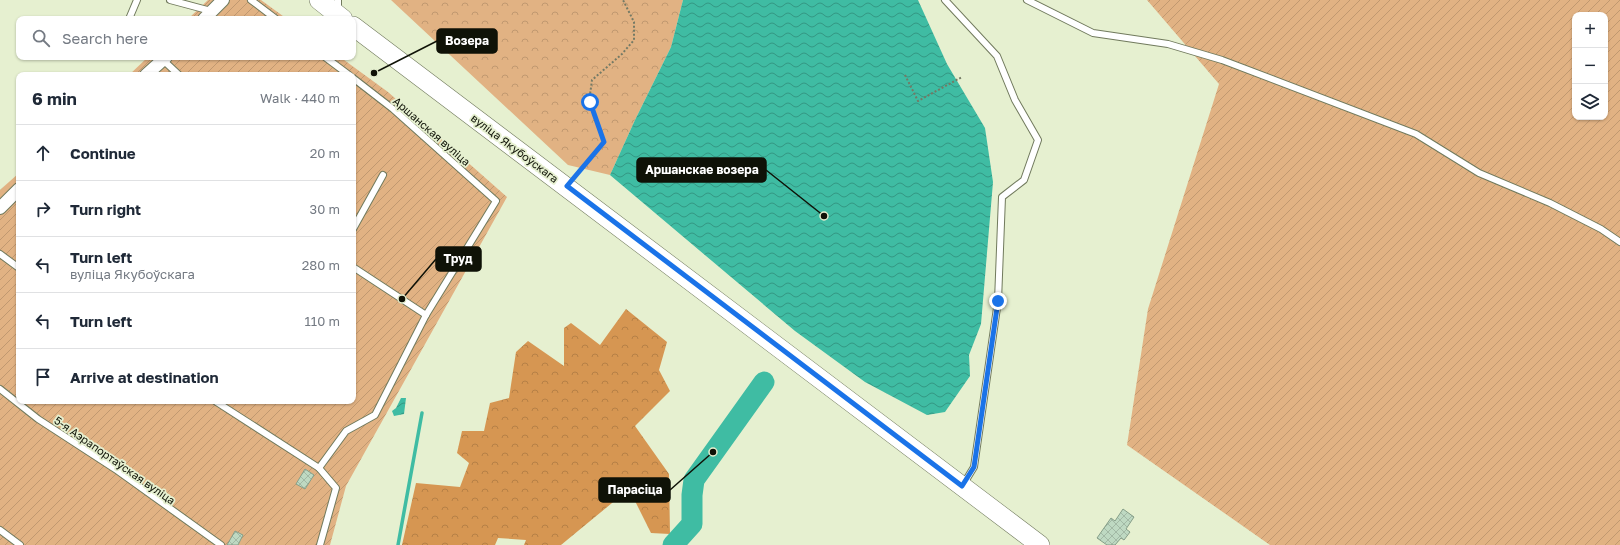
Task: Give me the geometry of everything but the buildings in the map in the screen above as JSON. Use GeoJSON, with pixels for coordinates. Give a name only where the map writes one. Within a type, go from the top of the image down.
{"type":"FeatureCollection","features":[{"type":"Feature","properties":{"kind":"main road"},"geometry":{"type":"LineString","coordinates":[[318,0],[340,11]]}},
{"type":"Feature","properties":{"kind":"main road","name":"вуліца Якубоўскага"},"geometry":{"type":"LineString","coordinates":[[356,28],[567,186],[1040,545]]}},
{"type":"Feature","properties":{"kind":"street"},"geometry":{"type":"LineString","coordinates":[[208,15],[222,0]]}},
{"type":"Feature","properties":{"kind":"street"},"geometry":{"type":"LineString","coordinates":[[150,72],[164,60]]}},
{"type":"Feature","properties":{"kind":"street"},"geometry":{"type":"LineString","coordinates":[[0,208],[16,192]]}},
{"type":"Feature","properties":{"kind":"lane"},"geometry":{"type":"LineString","coordinates":[[130,16],[137,0]]}},
{"type":"Feature","properties":{"kind":"lane"},"geometry":{"type":"LineString","coordinates":[[170,0],[208,15]]}},
{"type":"Feature","properties":{"kind":"lane"},"geometry":{"type":"LineString","coordinates":[[252,0],[272,16]]}},
{"type":"Feature","properties":{"kind":"lane"},"geometry":{"type":"LineString","coordinates":[[945,0],[997,56],[1015,100],[1038,140],[1024,180],[1002,197],[998,301],[974,467],[962,486]]}},
{"type":"Feature","properties":{"kind":"lane"},"geometry":{"type":"LineString","coordinates":[[1027,0],[1093,33],[1168,44],[1222,60],[1416,134],[1478,173],[1550,203],[1601,229],[1620,242]]}},
{"type":"Feature","properties":{"kind":"lane"},"geometry":{"type":"LineString","coordinates":[[166,60],[176,72]]}},
{"type":"Feature","properties":{"kind":"lane"},"geometry":{"type":"LineString","coordinates":[[329,60],[345,72]]}},
{"type":"Feature","properties":{"kind":"lane","name":"Аршанская вуліца"},"geometry":{"type":"LineString","coordinates":[[356,80],[393,109],[496,201],[426,315]]}},
{"type":"Feature","properties":{"kind":"lane"},"geometry":{"type":"LineString","coordinates":[[356,224],[383,176]]}},
{"type":"Feature","properties":{"kind":"lane"},"geometry":{"type":"LineString","coordinates":[[0,254],[16,266]]}},
{"type":"Feature","properties":{"kind":"lane"},"geometry":{"type":"LineString","coordinates":[[319,468],[346,431],[375,415],[426,315],[356,269]]}},
{"type":"Feature","properties":{"kind":"lane","name":"5-я Аэрапортаўская вуліца"},"geometry":{"type":"LineString","coordinates":[[0,389],[16,402]]}},
{"type":"Feature","properties":{"kind":"lane","name":"5-я Аэрапортаўская вуліца"},"geometry":{"type":"LineString","coordinates":[[19,404],[38,419],[118,471],[221,545]]}},
{"type":"Feature","properties":{"kind":"lane"},"geometry":{"type":"LineString","coordinates":[[220,404],[319,468],[336,488],[320,545]]}},
{"type":"Feature","properties":{"kind":"lane"},"geometry":{"type":"LineString","coordinates":[[0,530],[20,545]]}},
{"type":"Feature","properties":{"kind":"path"},"geometry":{"type":"LineString","coordinates":[[567,186],[604,142],[590,102],[592,80],[622,54],[634,40],[634,22],[623,0]]}},
{"type":"Feature","properties":{"kind":"path"},"geometry":{"type":"LineString","coordinates":[[905,75],[918,101],[962,77]]}},
{"type":"Feature","properties":{"kind":"green space"},"geometry":{"type":"Polygon","coordinates":[[[208,0],[261,0],[283,16],[191,16],[208,0]]]}},
{"type":"Feature","properties":{"kind":"green space"},"geometry":{"type":"Polygon","coordinates":[[[391,0],[683,0],[671,47],[610,175],[568,165],[391,0]]]}},
{"type":"Feature","properties":{"kind":"green space"},"geometry":{"type":"Polygon","coordinates":[[[1147,0],[1620,0],[1620,545],[1270,545],[1127,445],[1148,309],[1219,84],[1147,0]]]}},
{"type":"Feature","properties":{"kind":"green space"},"geometry":{"type":"Polygon","coordinates":[[[145,60],[344,60],[388,92],[507,197],[346,486],[330,545],[0,545],[0,190],[16,176],[16,404],[356,404],[356,72],[132,72],[145,60]]]}},
{"type":"Feature","properties":{"kind":"green space"},"geometry":{"type":"Polygon","coordinates":[[[626,309],[667,342],[659,370],[670,391],[635,426],[669,474],[670,534],[651,533],[629,489],[561,545],[524,545],[526,540],[498,538],[495,545],[402,545],[416,483],[460,487],[469,463],[457,453],[462,431],[484,431],[490,403],[509,398],[516,352],[528,341],[564,366],[564,328],[571,323],[600,345],[626,309]]]}},
{"type":"Feature","properties":{"kind":"water"},"geometry":{"type":"Polygon","coordinates":[[[683,0],[918,0],[947,64],[985,128],[993,182],[981,324],[969,355],[970,376],[945,412],[927,415],[865,382],[795,331],[610,175],[671,47],[683,0]]]}},
{"type":"Feature","properties":{"kind":"water"},"geometry":{"type":"Polygon","coordinates":[[[401,398],[406,398],[404,414],[394,416],[392,411],[396,408],[401,398]]]}},
{"type":"Feature","properties":{"kind":"waterway"},"geometry":{"type":"LineString","coordinates":[[673,545],[692,524],[692,495],[694,480],[764,382]]}},
{"type":"Feature","properties":{"kind":"waterway"},"geometry":{"type":"LineString","coordinates":[[398,545],[422,413]]}},
{"type":"Feature","properties":{"kind":"place","name":"Возера"},"geometry":{"type":"Point","coordinates":[374,73]}},
{"type":"Feature","properties":{"kind":"place","name":"Аршанскае возера"},"geometry":{"type":"Point","coordinates":[824,216]}},
{"type":"Feature","properties":{"kind":"place","name":"Труд"},"geometry":{"type":"Point","coordinates":[402,299]}},
{"type":"Feature","properties":{"kind":"place","name":"Парасіца"},"geometry":{"type":"Point","coordinates":[713,452]}},
{"type":"Feature","properties":{"kind":"route"},"geometry":{"type":"LineString","coordinates":[[590,102],[604,142],[567,186],[849,402],[962,486],[974,467],[998,301]]}}]}
